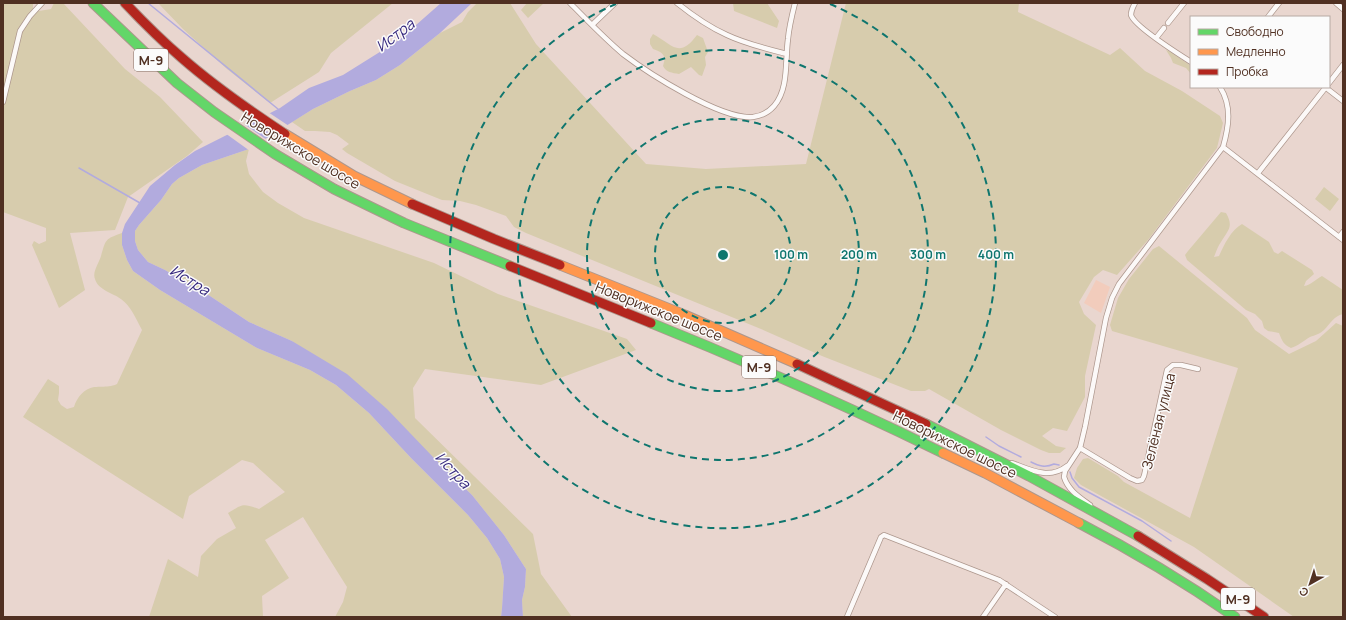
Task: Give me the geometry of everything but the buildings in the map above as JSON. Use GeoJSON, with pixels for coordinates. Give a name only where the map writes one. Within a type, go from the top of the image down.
{"type":"FeatureCollection","features":[{"type":"Feature","properties":{"kind":"highway","name":"Новорижское шоссе"},"geometry":{"type":"LineString","coordinates":[[93,3],[177,83],[214,112],[275,154],[334,189],[404,223],[703,344],[867,416],[992,477],[1114,542],[1165,571],[1235,617]]}},
{"type":"Feature","properties":{"kind":"highway","name":"Новорижское шоссе"},"geometry":{"type":"LineString","coordinates":[[125,3],[147,26],[189,65],[229,95],[284,134],[382,190],[459,225],[667,307],[873,398],[987,454],[1117,523],[1206,577],[1264,617]]}},
{"type":"Feature","properties":{"kind":"street"},"geometry":{"type":"LineString","coordinates":[[3,102],[20,31],[30,16],[42,3]]}},
{"type":"Feature","properties":{"kind":"street"},"geometry":{"type":"LineString","coordinates":[[88,3],[101,11]]}},
{"type":"Feature","properties":{"kind":"street"},"geometry":{"type":"LineString","coordinates":[[570,3],[624,54],[655,77],[707,104],[742,117],[760,116],[768,112],[776,103],[782,90],[788,38],[795,3]]}},
{"type":"Feature","properties":{"kind":"street"},"geometry":{"type":"LineString","coordinates":[[592,25],[615,3]]}},
{"type":"Feature","properties":{"kind":"street"},"geometry":{"type":"LineString","coordinates":[[677,3],[702,22],[727,36],[787,54]]}},
{"type":"Feature","properties":{"kind":"street"},"geometry":{"type":"LineString","coordinates":[[1135,3],[1131,14],[1132,18],[1137,24],[1190,61]]}},
{"type":"Feature","properties":{"kind":"street"},"geometry":{"type":"LineString","coordinates":[[1168,23],[1184,3]]}},
{"type":"Feature","properties":{"kind":"street"},"geometry":{"type":"LineString","coordinates":[[1269,16],[1279,3]]}},
{"type":"Feature","properties":{"kind":"street"},"geometry":{"type":"LineString","coordinates":[[1337,4],[1343,9]]}},
{"type":"Feature","properties":{"kind":"street"},"geometry":{"type":"LineString","coordinates":[[1156,38],[1164,28]]}},
{"type":"Feature","properties":{"kind":"street"},"geometry":{"type":"LineString","coordinates":[[1330,82],[1343,65]]}},
{"type":"Feature","properties":{"kind":"street"},"geometry":{"type":"LineString","coordinates":[[1117,523],[1078,496],[1069,488],[1064,477],[1068,465],[1080,448],[1106,318],[1115,291],[1127,272],[1223,147],[1228,129],[1229,116],[1228,105],[1221,88]]}},
{"type":"Feature","properties":{"kind":"street"},"geometry":{"type":"LineString","coordinates":[[1258,173],[1325,88]]}},
{"type":"Feature","properties":{"kind":"street"},"geometry":{"type":"LineString","coordinates":[[1327,88],[1343,101]]}},
{"type":"Feature","properties":{"kind":"street"},"geometry":{"type":"LineString","coordinates":[[1223,147],[1341,238],[1343,232]]}},
{"type":"Feature","properties":{"kind":"street","name":"Зелёная улица"},"geometry":{"type":"LineString","coordinates":[[1080,448],[1130,478],[1137,481],[1142,480],[1167,370],[1173,365],[1181,365],[1198,369]]}},
{"type":"Feature","properties":{"kind":"street"},"geometry":{"type":"LineString","coordinates":[[987,454],[1040,473],[1053,473],[1068,465]]}},
{"type":"Feature","properties":{"kind":"street"},"geometry":{"type":"LineString","coordinates":[[847,617],[881,537],[884,535],[999,580],[1055,617]]}},
{"type":"Feature","properties":{"kind":"street"},"geometry":{"type":"LineString","coordinates":[[983,617],[1006,584]]}},
{"type":"Feature","properties":{"kind":"shaded area"},"geometry":{"type":"Polygon","coordinates":[[[3,3],[33,3],[33,12],[51,9],[54,3],[63,3],[125,69],[160,97],[203,142],[187,156],[128,197],[115,230],[70,233],[85,290],[59,308],[32,245],[34,241],[39,244],[46,241],[46,228],[3,212],[3,3]]]}},
{"type":"Feature","properties":{"kind":"shaded area"},"geometry":{"type":"Polygon","coordinates":[[[158,3],[393,3],[331,53],[319,72],[270,103],[227,69],[183,29],[158,3]]]}},
{"type":"Feature","properties":{"kind":"shaded area"},"geometry":{"type":"Polygon","coordinates":[[[441,3],[472,3],[440,33],[400,65],[376,80],[313,109],[249,149],[202,165],[179,178],[172,184],[161,200],[139,225],[135,231],[135,241],[138,250],[148,262],[210,296],[249,322],[292,341],[347,374],[387,409],[472,495],[504,535],[526,569],[525,587],[522,600],[523,617],[501,617],[504,577],[500,559],[487,538],[468,515],[411,458],[369,413],[336,385],[310,370],[257,348],[160,290],[133,271],[127,260],[122,245],[122,233],[125,224],[150,186],[175,165],[195,151],[280,108],[309,88],[343,75],[399,40],[441,3]]]}},
{"type":"Feature","properties":{"kind":"shaded area"},"geometry":{"type":"Polygon","coordinates":[[[477,3],[510,3],[536,44],[646,164],[706,169],[806,164],[846,3],[1019,3],[1018,12],[1110,55],[1120,48],[1145,71],[1182,91],[1220,116],[1223,123],[1217,148],[1148,240],[1117,275],[1103,270],[1094,277],[1079,302],[1084,314],[1096,325],[1085,376],[1085,397],[1067,431],[1053,428],[1042,436],[1056,446],[1066,448],[1060,453],[1049,453],[1001,430],[929,389],[925,391],[911,391],[822,356],[761,329],[526,233],[514,227],[506,216],[460,201],[442,200],[395,181],[347,153],[342,149],[349,144],[337,135],[330,132],[305,131],[292,122],[313,109],[376,80],[400,65],[440,33],[462,22],[468,12],[477,3]]]}},
{"type":"Feature","properties":{"kind":"shaded area"},"geometry":{"type":"Polygon","coordinates":[[[527,3],[544,3],[528,18],[521,10],[527,3]]]}},
{"type":"Feature","properties":{"kind":"shaded area"},"geometry":{"type":"Polygon","coordinates":[[[733,3],[767,3],[779,21],[777,28],[734,11],[733,3]]]}},
{"type":"Feature","properties":{"kind":"shaded area"},"geometry":{"type":"Polygon","coordinates":[[[653,34],[676,48],[685,47],[697,35],[703,38],[708,52],[705,57],[706,65],[702,76],[691,67],[679,74],[666,70],[663,66],[664,56],[660,52],[653,49],[650,44],[650,39],[653,34]]]}},
{"type":"Feature","properties":{"kind":"shaded area"},"geometry":{"type":"Polygon","coordinates":[[[1166,50],[1190,65],[1190,73],[1186,68],[1173,63],[1166,50]]]}},
{"type":"Feature","properties":{"kind":"shaded area"},"geometry":{"type":"Polygon","coordinates":[[[249,149],[246,161],[249,174],[263,192],[278,203],[304,218],[434,263],[498,294],[627,339],[636,350],[541,385],[425,369],[413,388],[415,418],[533,534],[541,574],[572,617],[523,617],[522,600],[525,587],[526,569],[504,535],[472,495],[433,457],[292,341],[249,322],[210,296],[148,262],[138,250],[135,241],[135,231],[161,200],[172,184],[179,178],[202,165],[249,149]]]}},
{"type":"Feature","properties":{"kind":"shaded area"},"geometry":{"type":"Polygon","coordinates":[[[1324,187],[1339,199],[1330,211],[1315,199],[1324,187]]]}},
{"type":"Feature","properties":{"kind":"shaded area"},"geometry":{"type":"Polygon","coordinates":[[[1221,212],[1226,213],[1230,225],[1214,257],[1219,256],[1231,234],[1242,224],[1269,242],[1274,252],[1278,254],[1282,251],[1312,270],[1314,274],[1306,281],[1304,286],[1322,276],[1343,290],[1343,314],[1335,318],[1321,332],[1291,348],[1287,346],[1279,333],[1268,331],[1264,328],[1262,321],[1255,314],[1246,310],[1187,260],[1185,255],[1221,212]]]}},
{"type":"Feature","properties":{"kind":"shaded area"},"geometry":{"type":"Polygon","coordinates":[[[122,233],[122,245],[127,260],[133,271],[160,290],[257,348],[310,370],[336,385],[369,413],[411,458],[468,515],[487,538],[500,559],[504,577],[501,617],[335,617],[343,602],[347,587],[303,517],[265,540],[289,578],[262,596],[263,617],[149,617],[168,559],[198,577],[201,556],[217,539],[236,528],[228,513],[243,505],[259,509],[285,492],[253,463],[242,460],[189,496],[183,519],[23,417],[48,379],[59,386],[58,400],[61,405],[67,409],[74,407],[79,397],[87,390],[94,387],[117,384],[142,330],[128,305],[99,286],[95,279],[94,273],[107,240],[122,233]]]}},
{"type":"Feature","properties":{"kind":"shaded area"},"geometry":{"type":"Polygon","coordinates":[[[1159,246],[1247,318],[1255,330],[1289,354],[1316,341],[1336,323],[1343,326],[1343,617],[1294,617],[1194,547],[1081,485],[1074,478],[1077,468],[1083,459],[1088,458],[1118,476],[1124,482],[1190,518],[1238,368],[1112,331],[1110,325],[1118,298],[1129,279],[1153,249],[1159,246]]]}},
{"type":"Feature","properties":{"kind":"shaded area"},"geometry":{"type":"Polygon","coordinates":[[[1096,280],[1110,287],[1101,313],[1084,303],[1096,280]]]}},
{"type":"Feature","properties":{"kind":"pier"},"geometry":{"type":"Polygon","coordinates":[[[268,112],[289,126],[274,136],[251,120],[268,112]]]}},
{"type":"Feature","properties":{"kind":"pier"},"geometry":{"type":"Polygon","coordinates":[[[244,124],[267,140],[250,151],[225,133],[244,124]]]}},
{"type":"Feature","properties":{"kind":"waterway"},"geometry":{"type":"LineString","coordinates":[[148,3],[278,109]]}},
{"type":"Feature","properties":{"kind":"waterway"},"geometry":{"type":"LineString","coordinates":[[79,168],[140,203]]}},
{"type":"Feature","properties":{"kind":"waterway"},"geometry":{"type":"LineString","coordinates":[[986,437],[999,446],[1021,457]]}},
{"type":"Feature","properties":{"kind":"waterway"},"geometry":{"type":"LineString","coordinates":[[1031,462],[1042,466],[1054,464],[1059,465]]}},
{"type":"Feature","properties":{"kind":"waterway"},"geometry":{"type":"LineString","coordinates":[[1070,472],[1072,478],[1079,487],[1142,521],[1171,541]]}},
{"type":"Feature","properties":{"kind":"traffic: fast"},"geometry":{"type":"LineString","coordinates":[[93,3],[177,83],[214,112],[275,154],[334,189],[404,223],[510,266]]}},
{"type":"Feature","properties":{"kind":"traffic: fast"},"geometry":{"type":"LineString","coordinates":[[651,323],[798,385],[943,453]]}},
{"type":"Feature","properties":{"kind":"traffic: fast"},"geometry":{"type":"LineString","coordinates":[[926,424],[1029,476],[1138,536]]}},
{"type":"Feature","properties":{"kind":"traffic: fast"},"geometry":{"type":"LineString","coordinates":[[1079,523],[1158,567],[1235,617]]}},
{"type":"Feature","properties":{"kind":"traffic: slow"},"geometry":{"type":"LineString","coordinates":[[285,134],[354,176],[412,204]]}},
{"type":"Feature","properties":{"kind":"traffic: slow"},"geometry":{"type":"LineString","coordinates":[[560,265],[685,315],[797,364]]}},
{"type":"Feature","properties":{"kind":"traffic: slow"},"geometry":{"type":"LineString","coordinates":[[943,453],[985,473],[1079,523]]}},
{"type":"Feature","properties":{"kind":"traffic: jam"},"geometry":{"type":"LineString","coordinates":[[125,3],[160,38],[194,68],[232,98],[285,134]]}},
{"type":"Feature","properties":{"kind":"traffic: jam"},"geometry":{"type":"LineString","coordinates":[[412,204],[560,265]]}},
{"type":"Feature","properties":{"kind":"traffic: jam"},"geometry":{"type":"LineString","coordinates":[[510,266],[651,323]]}},
{"type":"Feature","properties":{"kind":"traffic: jam"},"geometry":{"type":"LineString","coordinates":[[797,364],[926,424]]}},
{"type":"Feature","properties":{"kind":"traffic: jam"},"geometry":{"type":"LineString","coordinates":[[1138,536],[1264,617]]}},
{"type":"Feature","properties":{"kind":"water label","name":"Истра"},"geometry":{"type":"Point","coordinates":[395,35]}},
{"type":"Feature","properties":{"kind":"water label","name":"Истра"},"geometry":{"type":"Point","coordinates":[190,280]}},
{"type":"Feature","properties":{"kind":"water label","name":"Истра"},"geometry":{"type":"Point","coordinates":[453,470]}}]}
